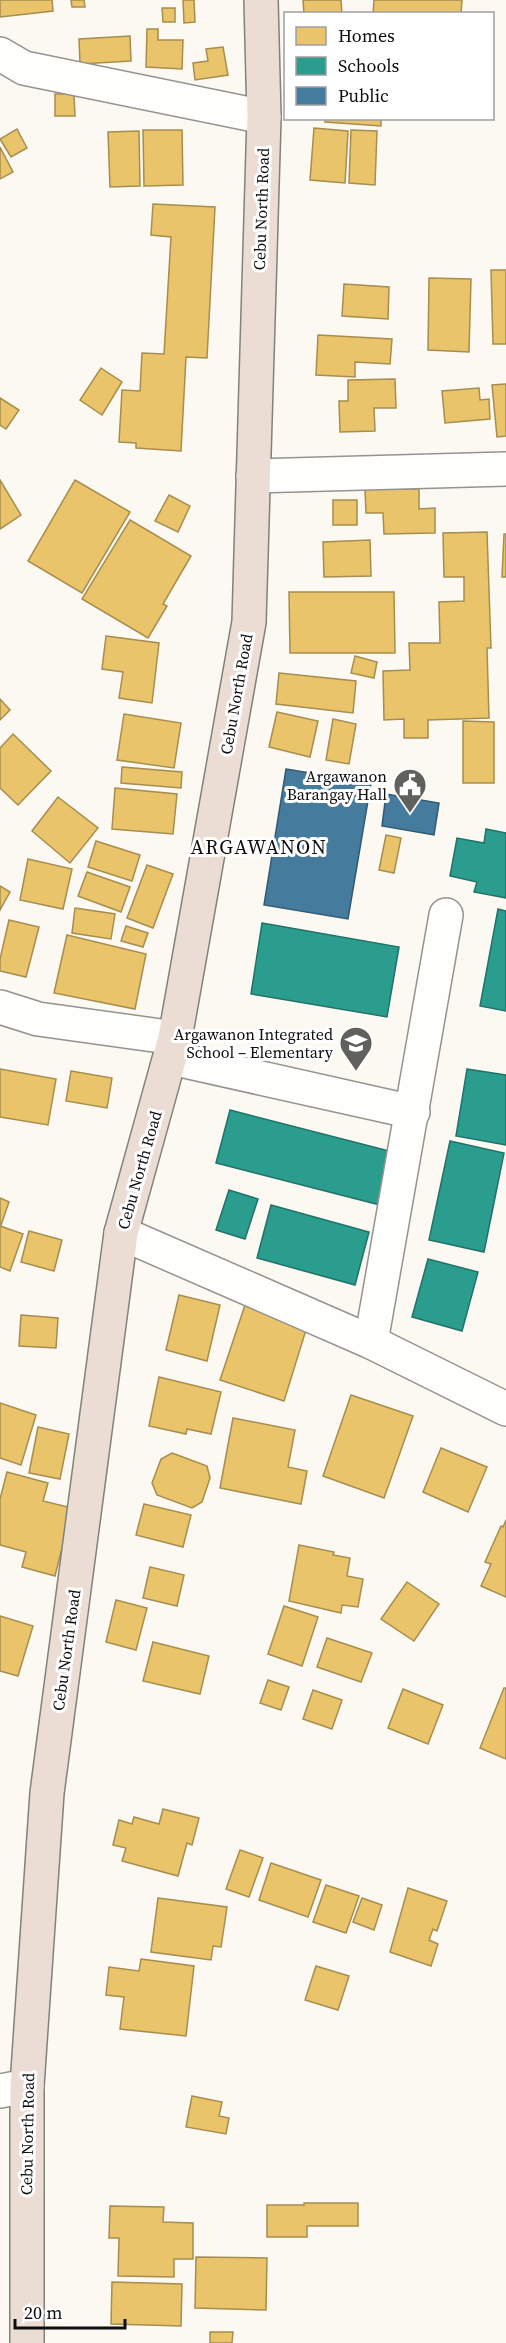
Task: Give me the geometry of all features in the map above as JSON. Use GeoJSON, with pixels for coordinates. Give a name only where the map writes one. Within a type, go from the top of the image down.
{"type":"FeatureCollection","features":[{"type":"Feature","properties":{"kind":"highway","name":"Cebu North Road"},"geometry":{"type":"LineString","coordinates":[[27,2343],[13,2089],[47,1793],[121,1233],[173,1048],[249,622],[264,117],[261,0]]}},
{"type":"Feature","properties":{"kind":"street"},"geometry":{"type":"LineString","coordinates":[[0,54],[24,68],[264,117]]}},
{"type":"Feature","properties":{"kind":"street"},"geometry":{"type":"LineString","coordinates":[[253,476],[506,469]]}},
{"type":"Feature","properties":{"kind":"street"},"geometry":{"type":"LineString","coordinates":[[370,1342],[413,1112],[446,915]]}},
{"type":"Feature","properties":{"kind":"street"},"geometry":{"type":"LineString","coordinates":[[0,1007],[173,1048],[413,1112]]}},
{"type":"Feature","properties":{"kind":"street"},"geometry":{"type":"LineString","coordinates":[[121,1233],[370,1342],[506,1409]]}},
{"type":"Feature","properties":{"kind":"building: Homes"},"geometry":{"type":"Polygon","coordinates":[[[0,0],[52,0],[53,11],[0,17],[0,0]]]}},
{"type":"Feature","properties":{"kind":"building: Homes"},"geometry":{"type":"Polygon","coordinates":[[[71,0],[84,0],[85,7],[72,7],[71,0]]]}},
{"type":"Feature","properties":{"kind":"building: Homes"},"geometry":{"type":"Polygon","coordinates":[[[183,0],[194,0],[195,22],[184,23],[183,0]]]}},
{"type":"Feature","properties":{"kind":"building: Homes"},"geometry":{"type":"Polygon","coordinates":[[[303,0],[341,0],[342,12],[304,12],[303,0]]]}},
{"type":"Feature","properties":{"kind":"building: Homes"},"geometry":{"type":"Polygon","coordinates":[[[374,0],[462,0],[461,12],[373,12],[374,0]]]}},
{"type":"Feature","properties":{"kind":"building: Homes"},"geometry":{"type":"Polygon","coordinates":[[[162,8],[175,8],[175,22],[163,22],[162,8]]]}},
{"type":"Feature","properties":{"kind":"building: Homes"},"geometry":{"type":"Polygon","coordinates":[[[147,29],[158,29],[158,40],[183,40],[182,69],[146,67],[147,29]]]}},
{"type":"Feature","properties":{"kind":"building: Homes"},"geometry":{"type":"Polygon","coordinates":[[[130,36],[131,61],[80,64],[79,39],[130,36]]]}},
{"type":"Feature","properties":{"kind":"building: Homes"},"geometry":{"type":"Polygon","coordinates":[[[223,47],[228,75],[195,80],[193,63],[208,61],[206,49],[223,47]]]}},
{"type":"Feature","properties":{"kind":"building: Homes"},"geometry":{"type":"Polygon","coordinates":[[[55,94],[74,94],[75,116],[55,116],[55,94]]]}},
{"type":"Feature","properties":{"kind":"building: Homes"},"geometry":{"type":"Polygon","coordinates":[[[325,120],[381,120],[381,126],[325,122],[325,120]]]}},
{"type":"Feature","properties":{"kind":"building: Homes"},"geometry":{"type":"Polygon","coordinates":[[[314,128],[348,131],[345,183],[310,180],[314,128]]]}},
{"type":"Feature","properties":{"kind":"building: Homes"},"geometry":{"type":"Polygon","coordinates":[[[17,129],[27,148],[11,157],[0,139],[17,129]]]}},
{"type":"Feature","properties":{"kind":"building: Homes"},"geometry":{"type":"Polygon","coordinates":[[[143,130],[182,130],[183,185],[144,186],[143,130]]]}},
{"type":"Feature","properties":{"kind":"building: Homes"},"geometry":{"type":"Polygon","coordinates":[[[351,130],[377,131],[375,185],[349,183],[351,130]]]}},
{"type":"Feature","properties":{"kind":"building: Homes"},"geometry":{"type":"Polygon","coordinates":[[[139,131],[140,186],[110,187],[108,132],[139,131]]]}},
{"type":"Feature","properties":{"kind":"building: Homes"},"geometry":{"type":"Polygon","coordinates":[[[0,147],[13,172],[0,179],[0,147]]]}},
{"type":"Feature","properties":{"kind":"building: Homes"},"geometry":{"type":"Polygon","coordinates":[[[153,204],[215,207],[207,358],[186,357],[181,451],[136,448],[136,443],[119,442],[122,390],[140,391],[142,353],[164,354],[171,237],[151,235],[153,204]]]}},
{"type":"Feature","properties":{"kind":"building: Homes"},"geometry":{"type":"Polygon","coordinates":[[[491,270],[506,270],[506,344],[493,344],[491,270]]]}},
{"type":"Feature","properties":{"kind":"building: Homes"},"geometry":{"type":"Polygon","coordinates":[[[429,278],[471,279],[469,352],[428,350],[429,278]]]}},
{"type":"Feature","properties":{"kind":"building: Homes"},"geometry":{"type":"Polygon","coordinates":[[[344,284],[389,287],[388,319],[342,316],[344,284]]]}},
{"type":"Feature","properties":{"kind":"building: Homes"},"geometry":{"type":"Polygon","coordinates":[[[318,335],[392,339],[390,364],[355,362],[355,377],[316,375],[318,335]]]}},
{"type":"Feature","properties":{"kind":"building: Homes"},"geometry":{"type":"Polygon","coordinates":[[[101,368],[122,382],[102,415],[80,400],[101,368]]]}},
{"type":"Feature","properties":{"kind":"building: Homes"},"geometry":{"type":"Polygon","coordinates":[[[395,379],[396,408],[374,408],[375,431],[340,432],[339,401],[348,401],[348,380],[395,379]]]}},
{"type":"Feature","properties":{"kind":"building: Homes"},"geometry":{"type":"Polygon","coordinates":[[[506,384],[506,436],[497,437],[492,385],[506,384]]]}},
{"type":"Feature","properties":{"kind":"building: Homes"},"geometry":{"type":"Polygon","coordinates":[[[479,388],[480,400],[489,399],[490,419],[445,423],[442,391],[479,388]]]}},
{"type":"Feature","properties":{"kind":"building: Homes"},"geometry":{"type":"Polygon","coordinates":[[[0,398],[19,410],[6,429],[0,425],[0,398]]]}},
{"type":"Feature","properties":{"kind":"building: Homes"},"geometry":{"type":"Polygon","coordinates":[[[0,480],[21,515],[0,529],[0,480]]]}},
{"type":"Feature","properties":{"kind":"building: Homes"},"geometry":{"type":"Polygon","coordinates":[[[75,480],[130,512],[82,593],[28,561],[75,480]]]}},
{"type":"Feature","properties":{"kind":"building: Homes"},"geometry":{"type":"Polygon","coordinates":[[[365,489],[419,489],[419,509],[435,508],[435,533],[384,534],[383,513],[366,513],[365,489]]]}},
{"type":"Feature","properties":{"kind":"building: Homes"},"geometry":{"type":"Polygon","coordinates":[[[169,495],[190,506],[178,532],[155,521],[169,495]]]}},
{"type":"Feature","properties":{"kind":"building: Homes"},"geometry":{"type":"Polygon","coordinates":[[[333,500],[357,500],[357,525],[333,525],[333,500]]]}},
{"type":"Feature","properties":{"kind":"building: Homes"},"geometry":{"type":"Polygon","coordinates":[[[130,520],[191,556],[163,604],[167,606],[148,638],[82,599],[130,520]]]}},
{"type":"Feature","properties":{"kind":"building: Homes"},"geometry":{"type":"Polygon","coordinates":[[[487,532],[491,648],[487,648],[489,718],[428,720],[428,738],[404,738],[404,719],[384,720],[383,671],[410,670],[409,643],[440,643],[439,602],[464,601],[464,577],[444,577],[443,533],[487,532]]]}},
{"type":"Feature","properties":{"kind":"building: Homes"},"geometry":{"type":"Polygon","coordinates":[[[504,534],[506,534],[506,577],[502,577],[504,534]]]}},
{"type":"Feature","properties":{"kind":"building: Homes"},"geometry":{"type":"Polygon","coordinates":[[[370,540],[371,576],[324,577],[323,542],[370,540]]]}},
{"type":"Feature","properties":{"kind":"building: Homes"},"geometry":{"type":"Polygon","coordinates":[[[289,592],[394,592],[395,653],[290,653],[289,592]]]}},
{"type":"Feature","properties":{"kind":"building: Homes"},"geometry":{"type":"Polygon","coordinates":[[[106,636],[159,643],[152,703],[119,698],[123,672],[102,669],[106,636]]]}},
{"type":"Feature","properties":{"kind":"building: Homes"},"geometry":{"type":"Polygon","coordinates":[[[355,656],[377,662],[374,678],[351,673],[355,656]]]}},
{"type":"Feature","properties":{"kind":"building: Homes"},"geometry":{"type":"Polygon","coordinates":[[[279,673],[356,681],[353,713],[276,704],[279,673]]]}},
{"type":"Feature","properties":{"kind":"building: Homes"},"geometry":{"type":"Polygon","coordinates":[[[0,699],[10,710],[0,720],[0,699]]]}},
{"type":"Feature","properties":{"kind":"building: Homes"},"geometry":{"type":"Polygon","coordinates":[[[277,712],[318,721],[310,757],[269,747],[277,712]]]}},
{"type":"Feature","properties":{"kind":"building: Homes"},"geometry":{"type":"Polygon","coordinates":[[[124,714],[181,723],[174,768],[117,760],[124,714]]]}},
{"type":"Feature","properties":{"kind":"building: Homes"},"geometry":{"type":"Polygon","coordinates":[[[333,719],[356,724],[349,764],[326,760],[333,719]]]}},
{"type":"Feature","properties":{"kind":"building: Homes"},"geometry":{"type":"Polygon","coordinates":[[[463,721],[494,722],[494,783],[463,783],[463,721]]]}},
{"type":"Feature","properties":{"kind":"building: Homes"},"geometry":{"type":"Polygon","coordinates":[[[13,734],[51,771],[18,805],[0,788],[0,748],[13,734]]]}},
{"type":"Feature","properties":{"kind":"building: Homes"},"geometry":{"type":"Polygon","coordinates":[[[122,767],[182,772],[181,788],[121,783],[122,767]]]}},
{"type":"Feature","properties":{"kind":"building: Homes"},"geometry":{"type":"Polygon","coordinates":[[[115,788],[177,794],[173,834],[112,829],[115,788]]]}},
{"type":"Feature","properties":{"kind":"building: Homes"},"geometry":{"type":"Polygon","coordinates":[[[58,797],[98,828],[70,863],[32,831],[58,797]]]}},
{"type":"Feature","properties":{"kind":"building: Homes"},"geometry":{"type":"Polygon","coordinates":[[[386,835],[401,838],[394,873],[379,870],[386,835]]]}},
{"type":"Feature","properties":{"kind":"building: Homes"},"geometry":{"type":"Polygon","coordinates":[[[96,841],[140,855],[132,881],[88,867],[96,841]]]}},
{"type":"Feature","properties":{"kind":"building: Homes"},"geometry":{"type":"Polygon","coordinates":[[[28,859],[72,869],[63,909],[20,900],[28,859]]]}},
{"type":"Feature","properties":{"kind":"building: Homes"},"geometry":{"type":"Polygon","coordinates":[[[147,865],[173,874],[153,928],[127,918],[147,865]]]}},
{"type":"Feature","properties":{"kind":"building: Homes"},"geometry":{"type":"Polygon","coordinates":[[[87,872],[130,887],[121,912],[78,896],[87,872]]]}},
{"type":"Feature","properties":{"kind":"building: Homes"},"geometry":{"type":"Polygon","coordinates":[[[0,886],[10,892],[0,910],[0,886]]]}},
{"type":"Feature","properties":{"kind":"building: Homes"},"geometry":{"type":"Polygon","coordinates":[[[75,908],[115,914],[111,939],[72,933],[75,908]]]}},
{"type":"Feature","properties":{"kind":"building: Homes"},"geometry":{"type":"Polygon","coordinates":[[[9,920],[39,927],[26,977],[0,971],[0,959],[9,920]]]}},
{"type":"Feature","properties":{"kind":"building: Homes"},"geometry":{"type":"Polygon","coordinates":[[[126,926],[148,933],[143,947],[121,941],[126,926]]]}},
{"type":"Feature","properties":{"kind":"building: Homes"},"geometry":{"type":"Polygon","coordinates":[[[67,935],[146,954],[135,1009],[54,993],[67,935]]]}},
{"type":"Feature","properties":{"kind":"building: Homes"},"geometry":{"type":"Polygon","coordinates":[[[0,1069],[56,1079],[48,1125],[0,1117],[0,1069]]]}},
{"type":"Feature","properties":{"kind":"building: Homes"},"geometry":{"type":"Polygon","coordinates":[[[71,1071],[112,1078],[107,1108],[66,1101],[71,1071]]]}},
{"type":"Feature","properties":{"kind":"building: Homes"},"geometry":{"type":"Polygon","coordinates":[[[0,1198],[9,1202],[1,1225],[0,1224],[0,1198]]]}},
{"type":"Feature","properties":{"kind":"building: Homes"},"geometry":{"type":"Polygon","coordinates":[[[0,1226],[23,1234],[10,1271],[0,1267],[0,1226]]]}},
{"type":"Feature","properties":{"kind":"building: Homes"},"geometry":{"type":"Polygon","coordinates":[[[29,1231],[62,1240],[54,1271],[21,1262],[29,1231]]]}},
{"type":"Feature","properties":{"kind":"building: Homes"},"geometry":{"type":"Polygon","coordinates":[[[179,1295],[220,1305],[207,1361],[166,1350],[179,1295]]]}},
{"type":"Feature","properties":{"kind":"building: Homes"},"geometry":{"type":"Polygon","coordinates":[[[248,1296],[310,1317],[284,1401],[220,1380],[248,1296]]]}},
{"type":"Feature","properties":{"kind":"building: Homes"},"geometry":{"type":"Polygon","coordinates":[[[21,1315],[58,1318],[56,1348],[19,1346],[21,1315]]]}},
{"type":"Feature","properties":{"kind":"building: Homes"},"geometry":{"type":"Polygon","coordinates":[[[159,1377],[221,1392],[211,1434],[187,1429],[186,1434],[149,1426],[159,1377]]]}},
{"type":"Feature","properties":{"kind":"building: Homes"},"geometry":{"type":"Polygon","coordinates":[[[351,1395],[413,1416],[384,1498],[323,1476],[351,1395]]]}},
{"type":"Feature","properties":{"kind":"building: Homes"},"geometry":{"type":"Polygon","coordinates":[[[0,1403],[36,1415],[21,1465],[0,1458],[0,1403]]]}},
{"type":"Feature","properties":{"kind":"building: Homes"},"geometry":{"type":"Polygon","coordinates":[[[233,1418],[295,1430],[288,1467],[307,1471],[301,1504],[220,1488],[233,1418]]]}},
{"type":"Feature","properties":{"kind":"building: Homes"},"geometry":{"type":"Polygon","coordinates":[[[38,1427],[69,1434],[60,1479],[29,1473],[38,1427]]]}},
{"type":"Feature","properties":{"kind":"building: Homes"},"geometry":{"type":"Polygon","coordinates":[[[441,1448],[487,1467],[468,1512],[423,1492],[441,1448]]]}},
{"type":"Feature","properties":{"kind":"building: Homes"},"geometry":{"type":"Polygon","coordinates":[[[172,1453],[207,1466],[210,1478],[202,1502],[192,1508],[157,1495],[152,1483],[161,1459],[172,1453]]]}},
{"type":"Feature","properties":{"kind":"building: Homes"},"geometry":{"type":"Polygon","coordinates":[[[7,1472],[48,1483],[43,1501],[72,1508],[55,1576],[22,1567],[26,1552],[0,1545],[0,1499],[7,1472]]]}},
{"type":"Feature","properties":{"kind":"building: Homes"},"geometry":{"type":"Polygon","coordinates":[[[144,1504],[191,1515],[183,1547],[136,1535],[144,1504]]]}},
{"type":"Feature","properties":{"kind":"building: Homes"},"geometry":{"type":"Polygon","coordinates":[[[506,1520],[506,1597],[481,1586],[491,1564],[485,1562],[506,1520]]]}},
{"type":"Feature","properties":{"kind":"building: Homes"},"geometry":{"type":"Polygon","coordinates":[[[299,1545],[334,1552],[333,1555],[350,1558],[347,1576],[363,1579],[358,1607],[342,1605],[341,1613],[289,1601],[299,1545]]]}},
{"type":"Feature","properties":{"kind":"building: Homes"},"geometry":{"type":"Polygon","coordinates":[[[150,1567],[184,1575],[177,1606],[143,1598],[150,1567]]]}},
{"type":"Feature","properties":{"kind":"building: Homes"},"geometry":{"type":"Polygon","coordinates":[[[407,1582],[439,1604],[414,1641],[381,1619],[407,1582]]]}},
{"type":"Feature","properties":{"kind":"building: Homes"},"geometry":{"type":"Polygon","coordinates":[[[116,1600],[147,1608],[136,1650],[106,1642],[116,1600]]]}},
{"type":"Feature","properties":{"kind":"building: Homes"},"geometry":{"type":"Polygon","coordinates":[[[284,1606],[318,1617],[302,1666],[268,1654],[284,1606]]]}},
{"type":"Feature","properties":{"kind":"building: Homes"},"geometry":{"type":"Polygon","coordinates":[[[0,1616],[33,1626],[18,1676],[0,1671],[0,1616]]]}},
{"type":"Feature","properties":{"kind":"building: Homes"},"geometry":{"type":"Polygon","coordinates":[[[327,1638],[372,1653],[361,1682],[317,1667],[327,1638]]]}},
{"type":"Feature","properties":{"kind":"building: Homes"},"geometry":{"type":"Polygon","coordinates":[[[153,1642],[209,1656],[200,1694],[143,1681],[153,1642]]]}},
{"type":"Feature","properties":{"kind":"building: Homes"},"geometry":{"type":"Polygon","coordinates":[[[268,1680],[289,1687],[281,1710],[260,1703],[268,1680]]]}},
{"type":"Feature","properties":{"kind":"building: Homes"},"geometry":{"type":"Polygon","coordinates":[[[504,1688],[506,1688],[506,1759],[480,1748],[504,1688]]]}},
{"type":"Feature","properties":{"kind":"building: Homes"},"geometry":{"type":"Polygon","coordinates":[[[403,1689],[443,1705],[428,1744],[388,1728],[403,1689]]]}},
{"type":"Feature","properties":{"kind":"building: Homes"},"geometry":{"type":"Polygon","coordinates":[[[313,1690],[342,1700],[332,1729],[303,1719],[313,1690]]]}},
{"type":"Feature","properties":{"kind":"building: Homes"},"geometry":{"type":"Polygon","coordinates":[[[163,1809],[199,1818],[192,1845],[187,1843],[178,1876],[122,1861],[126,1848],[113,1845],[119,1820],[132,1824],[134,1817],[159,1824],[163,1809]]]}},
{"type":"Feature","properties":{"kind":"building: Homes"},"geometry":{"type":"Polygon","coordinates":[[[240,1850],[263,1858],[249,1897],[226,1889],[240,1850]]]}},
{"type":"Feature","properties":{"kind":"building: Homes"},"geometry":{"type":"Polygon","coordinates":[[[271,1863],[321,1880],[308,1917],[259,1900],[271,1863]]]}},
{"type":"Feature","properties":{"kind":"building: Homes"},"geometry":{"type":"Polygon","coordinates":[[[326,1885],[359,1896],[346,1933],[313,1922],[326,1885]]]}},
{"type":"Feature","properties":{"kind":"building: Homes"},"geometry":{"type":"Polygon","coordinates":[[[408,1888],[447,1901],[437,1931],[433,1929],[429,1940],[438,1944],[431,1966],[390,1952],[408,1888]]]}},
{"type":"Feature","properties":{"kind":"building: Homes"},"geometry":{"type":"Polygon","coordinates":[[[158,1898],[227,1907],[221,1947],[213,1946],[211,1960],[151,1952],[158,1898]]]}},
{"type":"Feature","properties":{"kind":"building: Homes"},"geometry":{"type":"Polygon","coordinates":[[[362,1898],[382,1905],[374,1930],[353,1922],[362,1898]]]}},
{"type":"Feature","properties":{"kind":"building: Homes"},"geometry":{"type":"Polygon","coordinates":[[[141,1959],[194,1966],[186,2036],[120,2029],[124,1997],[106,1995],[109,1967],[139,1971],[141,1959]]]}},
{"type":"Feature","properties":{"kind":"building: Homes"},"geometry":{"type":"Polygon","coordinates":[[[316,1966],[349,1976],[338,2010],[305,2000],[316,1966]]]}},
{"type":"Feature","properties":{"kind":"building: Homes"},"geometry":{"type":"Polygon","coordinates":[[[192,2096],[222,2102],[219,2116],[229,2118],[226,2134],[186,2127],[192,2096]]]}},
{"type":"Feature","properties":{"kind":"building: Homes"},"geometry":{"type":"Polygon","coordinates":[[[304,2203],[358,2203],[358,2226],[307,2226],[307,2237],[267,2237],[267,2205],[304,2205],[304,2203]]]}},
{"type":"Feature","properties":{"kind":"building: Homes"},"geometry":{"type":"Polygon","coordinates":[[[110,2206],[164,2207],[163,2222],[193,2223],[193,2259],[174,2259],[174,2277],[118,2276],[119,2238],[109,2238],[110,2206]]]}},
{"type":"Feature","properties":{"kind":"building: Homes"},"geometry":{"type":"Polygon","coordinates":[[[196,2257],[267,2258],[266,2310],[195,2308],[196,2257]]]}},
{"type":"Feature","properties":{"kind":"building: Homes"},"geometry":{"type":"Polygon","coordinates":[[[112,2282],[182,2284],[181,2326],[111,2324],[112,2282]]]}},
{"type":"Feature","properties":{"kind":"building: Homes"},"geometry":{"type":"Polygon","coordinates":[[[210,2332],[233,2332],[232,2343],[210,2343],[210,2332]]]}},
{"type":"Feature","properties":{"kind":"building: Schools"},"geometry":{"type":"Polygon","coordinates":[[[486,829],[506,833],[506,898],[474,892],[477,882],[450,876],[457,838],[484,843],[486,829]]]}},
{"type":"Feature","properties":{"kind":"building: Schools"},"geometry":{"type":"Polygon","coordinates":[[[498,909],[506,911],[506,1011],[480,1006],[498,909]]]}},
{"type":"Feature","properties":{"kind":"building: Schools"},"geometry":{"type":"Polygon","coordinates":[[[262,923],[399,947],[387,1017],[251,994],[262,923]]]}},
{"type":"Feature","properties":{"kind":"building: Schools"},"geometry":{"type":"Polygon","coordinates":[[[467,1069],[506,1075],[506,1145],[456,1136],[467,1069]]]}},
{"type":"Feature","properties":{"kind":"building: Schools"},"geometry":{"type":"Polygon","coordinates":[[[230,1110],[397,1153],[384,1206],[216,1163],[230,1110]]]}},
{"type":"Feature","properties":{"kind":"building: Schools"},"geometry":{"type":"Polygon","coordinates":[[[450,1141],[504,1153],[484,1252],[429,1240],[450,1141]]]}},
{"type":"Feature","properties":{"kind":"building: Schools"},"geometry":{"type":"Polygon","coordinates":[[[229,1190],[258,1199],[245,1239],[216,1230],[229,1190]]]}},
{"type":"Feature","properties":{"kind":"building: Schools"},"geometry":{"type":"Polygon","coordinates":[[[271,1205],[369,1232],[355,1285],[257,1258],[271,1205]]]}},
{"type":"Feature","properties":{"kind":"building: Schools"},"geometry":{"type":"Polygon","coordinates":[[[428,1259],[478,1272],[462,1331],[412,1317],[428,1259]]]}},
{"type":"Feature","properties":{"kind":"building: Public"},"geometry":{"type":"Polygon","coordinates":[[[286,769],[371,783],[348,919],[264,905],[286,769]]]}},
{"type":"Feature","properties":{"kind":"building: Public","name":"Argawanon Barangay Hall"},"geometry":{"type":"Polygon","coordinates":[[[386,794],[439,803],[434,835],[382,826],[386,794]]]}},
{"type":"Feature","properties":{"kind":"place","name":"Argawanon Barangay Hall"},"geometry":{"type":"Point","coordinates":[410,814]}},
{"type":"Feature","properties":{"kind":"place","name":"Argawanon Integrated School – Elementary"},"geometry":{"type":"Point","coordinates":[356,1072]}},
{"type":"Feature","properties":{"kind":"district","name":"ARGAWANON"},"geometry":{"type":"Point","coordinates":[259,847]}}]}
